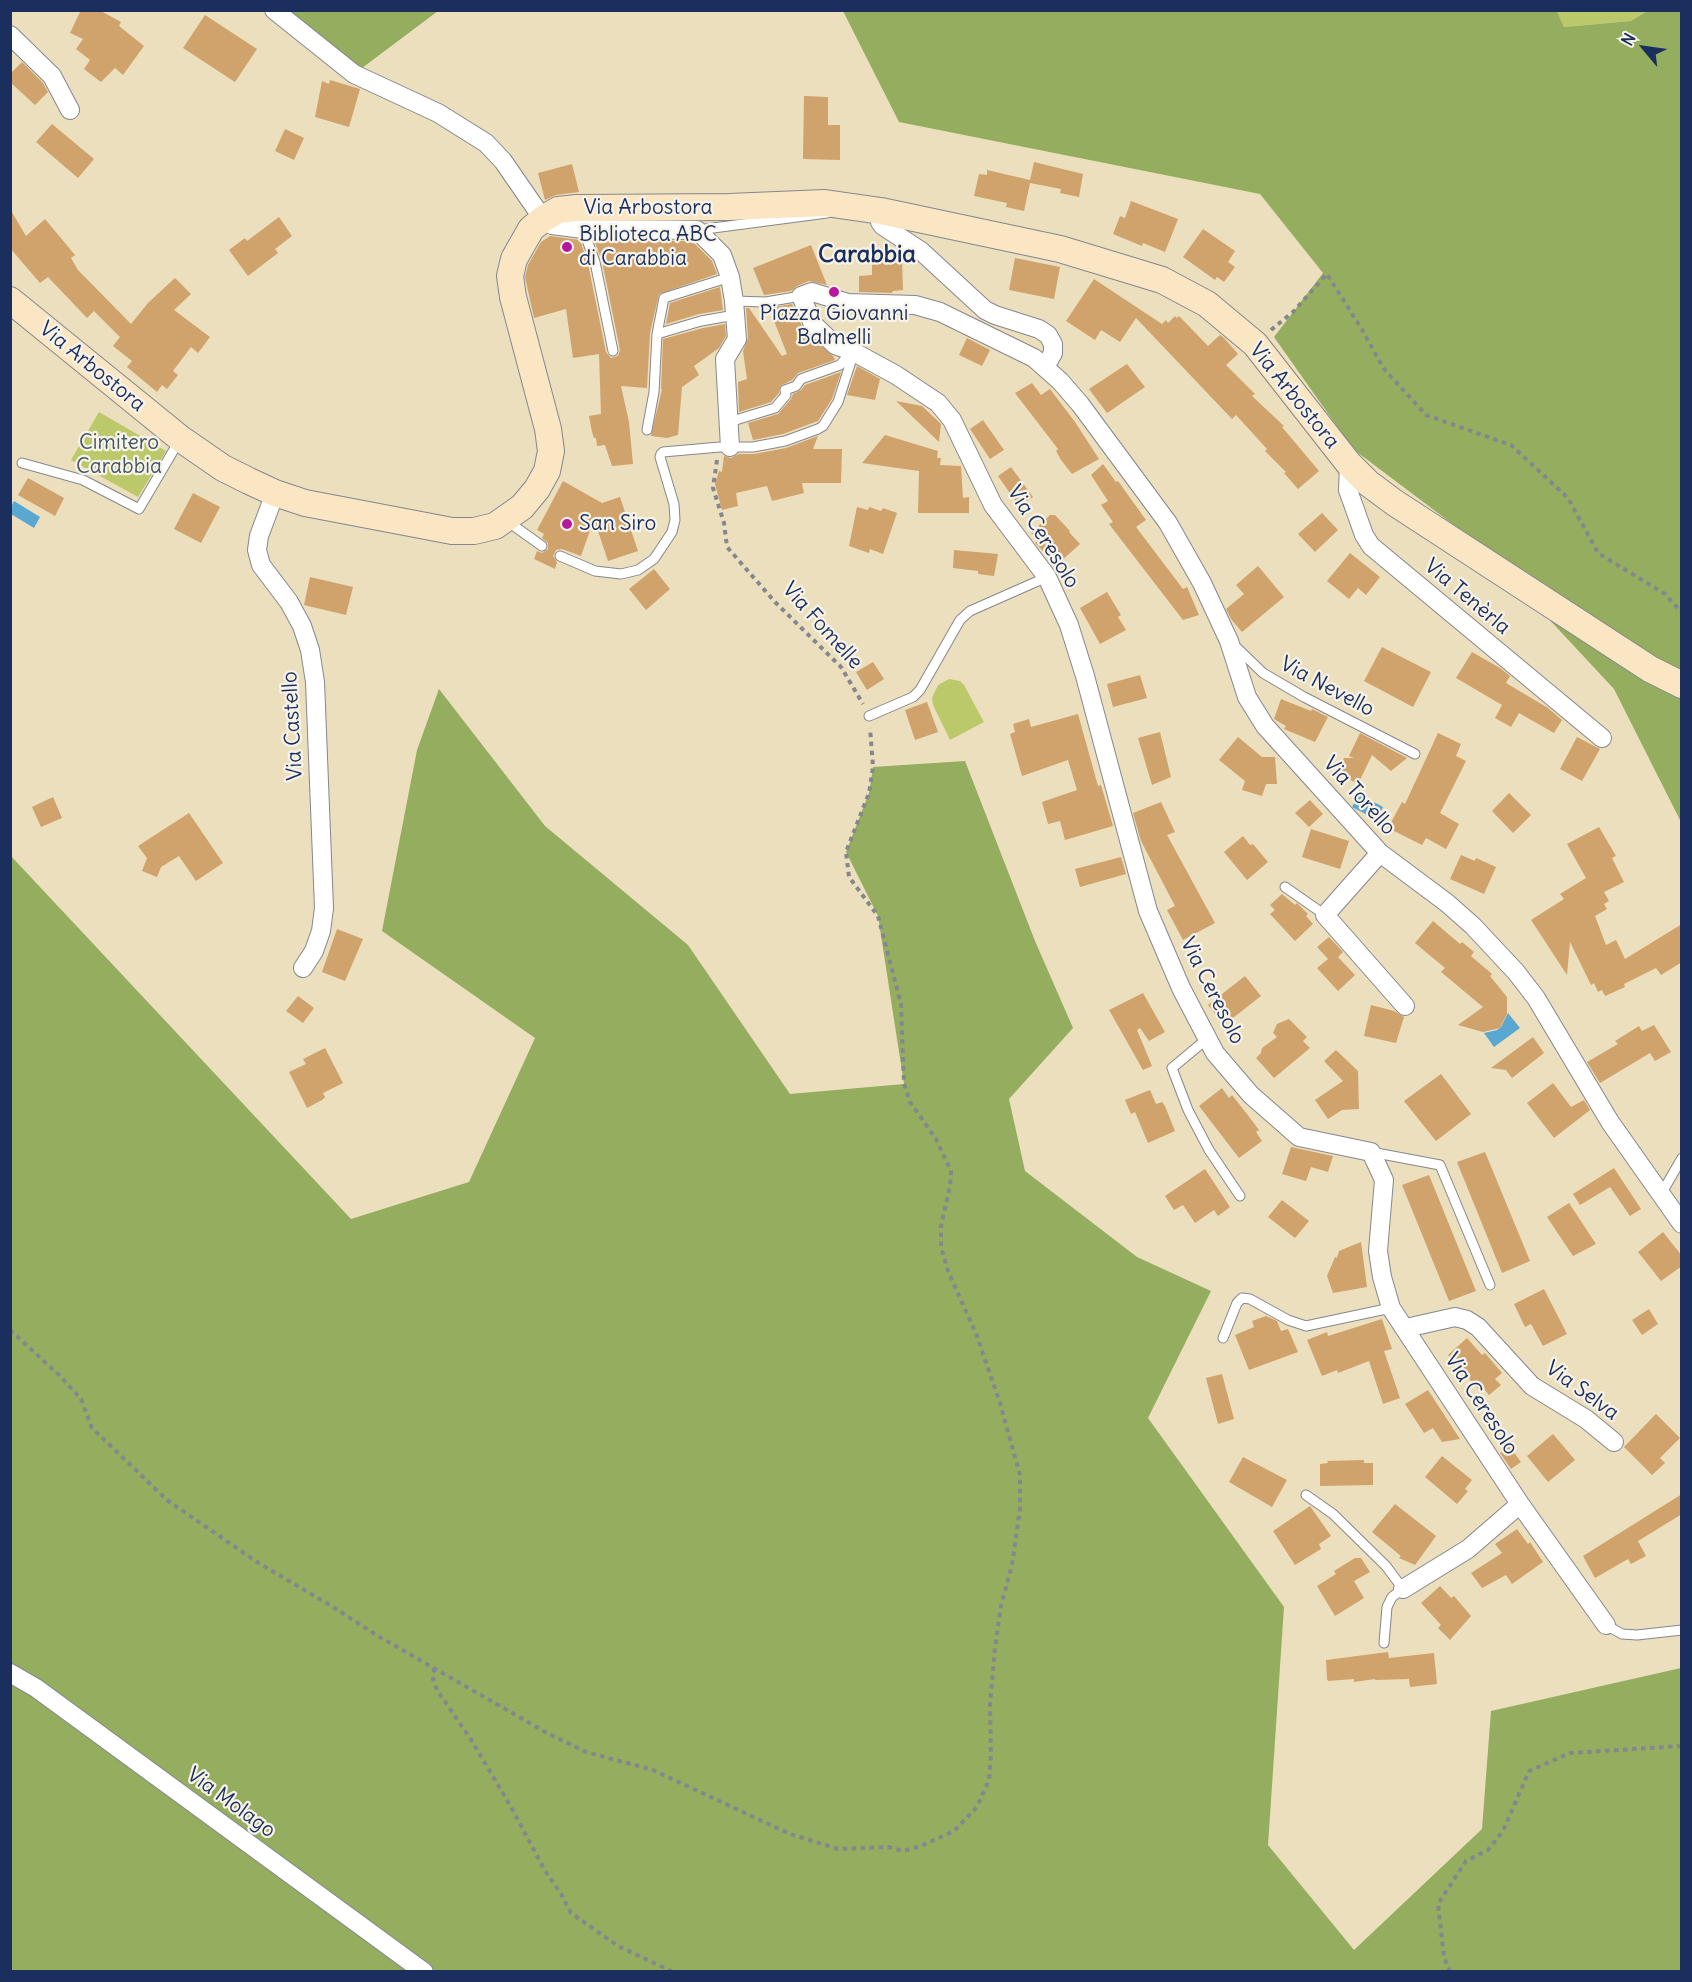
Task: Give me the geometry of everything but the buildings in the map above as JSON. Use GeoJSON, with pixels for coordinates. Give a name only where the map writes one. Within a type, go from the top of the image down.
{"type":"FeatureCollection","features":[{"type":"Feature","properties":{"kind":"street"},"geometry":{"type":"LineString","coordinates":[[274,10],[354,74],[438,113],[486,143],[503,161],[543,219],[552,225],[583,229],[697,230],[722,255],[730,277],[735,308],[737,339],[725,359],[729,422],[725,447]]}},
{"type":"Feature","properties":{"kind":"street"},"geometry":{"type":"LineString","coordinates":[[10,35],[52,76],[70,110]]}},
{"type":"Feature","properties":{"kind":"street","name":"Via Arbostora"},"geometry":{"type":"LineString","coordinates":[[10,300],[181,439],[223,468],[274,493],[305,503],[452,531],[474,531],[495,526],[522,507],[537,489],[547,471],[551,451],[548,429],[513,297],[510,276],[514,259],[531,229],[558,210],[825,203],[880,211],[1060,249],[1162,280],[1207,304],[1254,344],[1349,464],[1368,483],[1650,669],[1682,685]]}},
{"type":"Feature","properties":{"kind":"street"},"geometry":{"type":"LineString","coordinates":[[880,211],[880,222],[883,226],[921,251],[986,310],[1048,334],[1053,344],[1053,353],[1046,367]]}},
{"type":"Feature","properties":{"kind":"street","name":"Via Torello"},"geometry":{"type":"LineString","coordinates":[[801,296],[812,292],[856,304],[915,305],[940,312],[1034,358],[1046,367],[1080,404],[1168,523],[1202,583],[1229,640],[1242,686],[1266,726],[1380,853],[1473,926],[1516,972],[1536,998],[1610,1122],[1660,1196],[1682,1224]]}},
{"type":"Feature","properties":{"kind":"street","name":"Via Ceresolo"},"geometry":{"type":"LineString","coordinates":[[801,296],[813,324],[835,345],[896,375],[938,403],[952,420],[993,504],[1047,577],[1069,625],[1085,676],[1148,911],[1180,988],[1215,1053],[1251,1095],[1299,1137],[1371,1152],[1384,1180],[1378,1251],[1382,1277],[1391,1308],[1520,1504],[1606,1625]]}},
{"type":"Feature","properties":{"kind":"street","name":"Via Tenèrla"},"geometry":{"type":"LineString","coordinates":[[1349,464],[1348,490],[1364,535],[1371,546],[1602,738]]}},
{"type":"Feature","properties":{"kind":"street","name":"Via Castello"},"geometry":{"type":"LineString","coordinates":[[274,493],[259,536],[257,550],[261,565],[289,602],[302,626],[310,650],[315,682],[324,908],[321,931],[314,951],[303,968]]}},
{"type":"Feature","properties":{"kind":"street"},"geometry":{"type":"LineString","coordinates":[[1380,853],[1325,915],[1405,1006]]}},
{"type":"Feature","properties":{"kind":"street","name":"Via Selva"},"geometry":{"type":"LineString","coordinates":[[1406,1328],[1455,1317],[1467,1320],[1478,1327],[1532,1386],[1586,1419],[1614,1442]]}},
{"type":"Feature","properties":{"kind":"street"},"geometry":{"type":"LineString","coordinates":[[1403,1589],[1468,1549],[1520,1504]]}},
{"type":"Feature","properties":{"kind":"street","name":"Via Molago"},"geometry":{"type":"LineString","coordinates":[[10,1673],[36,1688],[424,1971]]}},
{"type":"Feature","properties":{"kind":"lane"},"geometry":{"type":"LineString","coordinates":[[697,230],[823,215],[846,205]]}},
{"type":"Feature","properties":{"kind":"lane"},"geometry":{"type":"LineString","coordinates":[[583,229],[596,262],[613,351]]}},
{"type":"Feature","properties":{"kind":"lane"},"geometry":{"type":"LineString","coordinates":[[646,430],[654,392],[657,334],[664,298],[730,277]]}},
{"type":"Feature","properties":{"kind":"lane"},"geometry":{"type":"LineString","coordinates":[[657,334],[735,308],[801,296]]}},
{"type":"Feature","properties":{"kind":"lane"},"geometry":{"type":"LineString","coordinates":[[729,422],[776,408],[786,395],[785,390],[796,386],[801,379],[840,365],[853,352]]}},
{"type":"Feature","properties":{"kind":"lane"},"geometry":{"type":"LineString","coordinates":[[560,556],[595,571],[621,574],[638,570],[654,559],[672,532],[675,520],[674,504],[660,458],[661,454],[725,447],[753,447],[786,441],[823,426],[838,402],[853,352]]}},
{"type":"Feature","properties":{"kind":"lane"},"geometry":{"type":"LineString","coordinates":[[22,463],[83,480],[139,509],[181,439]]}},
{"type":"Feature","properties":{"kind":"lane"},"geometry":{"type":"LineString","coordinates":[[505,520],[542,546]]}},
{"type":"Feature","properties":{"kind":"lane"},"geometry":{"type":"LineString","coordinates":[[869,716],[913,697],[921,690],[960,620],[970,611],[1047,577]]}},
{"type":"Feature","properties":{"kind":"lane","name":"Via Nevello"},"geometry":{"type":"LineString","coordinates":[[1229,640],[1263,673],[1304,697],[1415,754]]}},
{"type":"Feature","properties":{"kind":"lane"},"geometry":{"type":"LineString","coordinates":[[1285,887],[1325,915]]}},
{"type":"Feature","properties":{"kind":"lane"},"geometry":{"type":"LineString","coordinates":[[1208,1038],[1173,1068],[1188,1110],[1209,1150],[1240,1196]]}},
{"type":"Feature","properties":{"kind":"lane"},"geometry":{"type":"LineString","coordinates":[[1371,1152],[1440,1165],[1490,1285]]}},
{"type":"Feature","properties":{"kind":"lane"},"geometry":{"type":"LineString","coordinates":[[1660,1196],[1682,1158]]}},
{"type":"Feature","properties":{"kind":"lane"},"geometry":{"type":"LineString","coordinates":[[1223,1338],[1237,1303],[1242,1298],[1250,1299],[1288,1320],[1306,1326],[1391,1308]]}},
{"type":"Feature","properties":{"kind":"lane"},"geometry":{"type":"LineString","coordinates":[[1306,1495],[1333,1514],[1386,1566],[1403,1589],[1392,1597],[1387,1607],[1384,1643]]}},
{"type":"Feature","properties":{"kind":"lane","name":"Via Ceresolo"},"geometry":{"type":"LineString","coordinates":[[1606,1625],[1622,1634],[1637,1635],[1682,1630]]}},
{"type":"Feature","properties":{"kind":"path"},"geometry":{"type":"LineString","coordinates":[[1254,344],[1293,312],[1327,274],[1362,328],[1384,369],[1426,415],[1511,445],[1568,498],[1598,553],[1665,594],[1682,613]]}},
{"type":"Feature","properties":{"kind":"path","name":"Via Fomelle"},"geometry":{"type":"LineString","coordinates":[[725,447],[712,488],[724,523],[727,547],[775,602],[841,667],[869,716]]}},
{"type":"Feature","properties":{"kind":"path"},"geometry":{"type":"LineString","coordinates":[[10,1330],[58,1374],[81,1399],[92,1428],[167,1500],[258,1562],[547,1733],[586,1752],[652,1770],[790,1834],[838,1849],[888,1847],[903,1851],[921,1846],[954,1831],[977,1807],[989,1780],[990,1705],[994,1648],[1000,1606],[1012,1565],[1020,1509],[1020,1475],[1000,1403],[977,1336],[948,1271],[941,1247],[941,1226],[951,1171],[936,1139],[910,1102],[904,1084],[901,1004],[878,916],[849,877],[846,852],[869,793],[873,767],[869,716]]}},
{"type":"Feature","properties":{"kind":"path"},"geometry":{"type":"LineString","coordinates":[[434,1668],[433,1679],[437,1690],[476,1748],[571,1913],[618,1946],[673,1971]]}},
{"type":"Feature","properties":{"kind":"path"},"geometry":{"type":"LineString","coordinates":[[1450,1971],[1444,1957],[1438,1904],[1467,1861],[1488,1850],[1503,1831],[1528,1771],[1570,1753],[1682,1746]]}},
{"type":"Feature","properties":{"kind":"green space"},"geometry":{"type":"Polygon","coordinates":[[[1556,10],[1564,27],[1631,21],[1647,11],[1681,11],[1681,822],[1614,689],[1479,544],[1353,449],[1274,337],[1323,273],[1260,194],[899,122],[843,11],[1556,10]]]}},
{"type":"Feature","properties":{"kind":"green space"},"geometry":{"type":"Polygon","coordinates":[[[274,11],[438,11],[354,74],[274,11]]]}},
{"type":"Feature","properties":{"kind":"green space"},"geometry":{"type":"Polygon","coordinates":[[[1556,11],[1647,11],[1631,21],[1564,27],[1556,11]]]}},
{"type":"Feature","properties":{"kind":"green space","name":"Cimitero Carabbia"},"geometry":{"type":"Polygon","coordinates":[[[99,412],[166,451],[138,497],[71,460],[99,412]]]}},
{"type":"Feature","properties":{"kind":"green space"},"geometry":{"type":"Polygon","coordinates":[[[949,679],[960,681],[964,685],[984,722],[950,740],[933,705],[932,698],[938,685],[949,679]]]}},
{"type":"Feature","properties":{"kind":"green space"},"geometry":{"type":"Polygon","coordinates":[[[439,689],[545,826],[688,945],[790,1094],[904,1084],[878,916],[846,852],[869,793],[873,767],[965,761],[1035,941],[1073,1028],[1009,1099],[1025,1171],[1137,1257],[1211,1291],[1148,1418],[1284,1607],[1268,1845],[1354,1950],[1482,1829],[1491,1711],[1681,1668],[1681,1971],[11,1971],[10,855],[351,1219],[469,1182],[535,1038],[382,931],[417,750],[439,689]]]}},
{"type":"Feature","properties":{"kind":"water"},"geometry":{"type":"Polygon","coordinates":[[[14,501],[40,517],[34,528],[11,514],[14,501]]]}},
{"type":"Feature","properties":{"kind":"water"},"geometry":{"type":"Polygon","coordinates":[[[1359,794],[1383,807],[1377,820],[1352,807],[1359,794]]]}},
{"type":"Feature","properties":{"kind":"water"},"geometry":{"type":"Polygon","coordinates":[[[1508,1013],[1520,1028],[1494,1047],[1484,1033],[1501,1027],[1508,1013]]]}},
{"type":"Feature","properties":{"kind":"place","name":"Biblioteca ABC di Carabbia"},"geometry":{"type":"Point","coordinates":[567,247]}},
{"type":"Feature","properties":{"kind":"place","name":"Piazza Giovanni Balmelli"},"geometry":{"type":"Point","coordinates":[834,292]}},
{"type":"Feature","properties":{"kind":"place","name":"San Siro"},"geometry":{"type":"Point","coordinates":[567,524]}},
{"type":"Feature","properties":{"kind":"district","name":"Carabbia"},"geometry":{"type":"Point","coordinates":[867,255]}}]}
